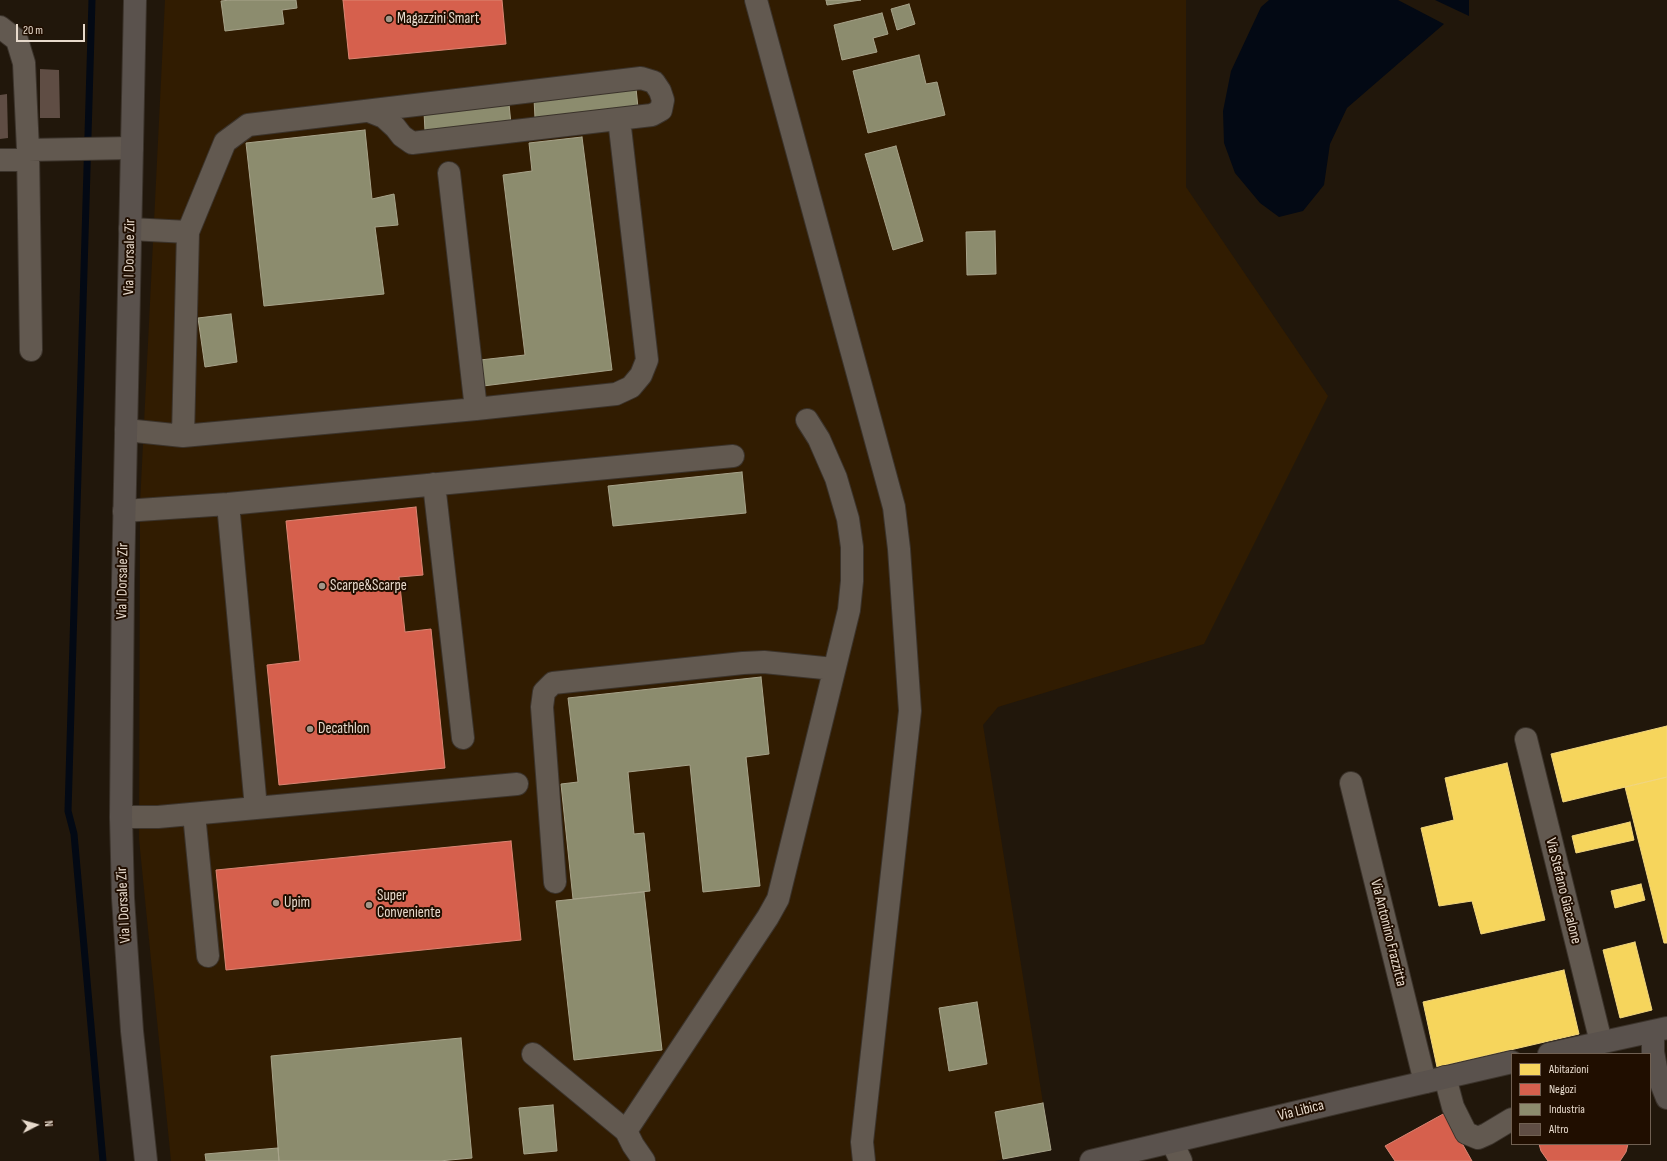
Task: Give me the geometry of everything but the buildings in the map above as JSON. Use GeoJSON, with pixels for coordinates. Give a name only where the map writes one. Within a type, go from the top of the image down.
{"type":"FeatureCollection","features":[{"type":"Feature","properties":{"kind":"main road","name":"Via I Dorsale Zir"},"geometry":{"type":"LineString","coordinates":[[135,0],[124,512],[121,818],[123,898],[132,1031],[146,1161]]}},
{"type":"Feature","properties":{"kind":"main road"},"geometry":{"type":"LineString","coordinates":[[1553,1053],[1660,1030],[1653,1052],[1657,1073],[1667,1098]]}},
{"type":"Feature","properties":{"kind":"main road","name":"Via Libica"},"geometry":{"type":"LineString","coordinates":[[1091,1161],[1176,1152],[1435,1080],[1511,1062]]}},
{"type":"Feature","properties":{"kind":"street"},"geometry":{"type":"LineString","coordinates":[[756,0],[894,507],[900,549],[910,711],[862,1142],[864,1161]]}},
{"type":"Feature","properties":{"kind":"street"},"geometry":{"type":"LineString","coordinates":[[0,27],[17,40],[24,63],[28,155],[31,350]]}},
{"type":"Feature","properties":{"kind":"street"},"geometry":{"type":"LineString","coordinates":[[183,436],[188,232],[225,142],[248,125],[369,110],[641,78],[654,82],[660,91],[663,100],[661,110],[652,115],[412,143],[402,136],[396,127],[384,117],[369,110]]}},
{"type":"Feature","properties":{"kind":"street"},"geometry":{"type":"LineString","coordinates":[[126,430],[183,436],[476,409],[616,394],[631,387],[641,375],[647,360],[620,119]]}},
{"type":"Feature","properties":{"kind":"street"},"geometry":{"type":"LineString","coordinates":[[0,160],[77,149],[132,148]]}},
{"type":"Feature","properties":{"kind":"street"},"geometry":{"type":"LineString","coordinates":[[449,173],[476,409]]}},
{"type":"Feature","properties":{"kind":"street"},"geometry":{"type":"LineString","coordinates":[[130,229],[188,232]]}},
{"type":"Feature","properties":{"kind":"street"},"geometry":{"type":"LineString","coordinates":[[626,1131],[768,917],[778,899],[849,610],[852,581],[852,547],[848,519],[836,478],[819,439],[807,420]]}},
{"type":"Feature","properties":{"kind":"street"},"geometry":{"type":"LineString","coordinates":[[124,512],[228,504],[733,456]]}},
{"type":"Feature","properties":{"kind":"street"},"geometry":{"type":"LineString","coordinates":[[434,484],[463,738]]}},
{"type":"Feature","properties":{"kind":"street"},"geometry":{"type":"LineString","coordinates":[[228,504],[256,808]]}},
{"type":"Feature","properties":{"kind":"street"},"geometry":{"type":"LineString","coordinates":[[556,882],[542,707],[544,692],[553,683],[742,663],[764,662],[834,669]]}},
{"type":"Feature","properties":{"kind":"street","name":"Via Stefano Giacalone"},"geometry":{"type":"LineString","coordinates":[[1526,739],[1601,1042]]}},
{"type":"Feature","properties":{"kind":"street","name":"Via Antonino Frazzitta"},"geometry":{"type":"LineString","coordinates":[[1350,783],[1435,1080],[1453,1107],[1466,1133],[1478,1138],[1511,1120]]}},
{"type":"Feature","properties":{"kind":"street"},"geometry":{"type":"LineString","coordinates":[[121,818],[194,814],[517,784]]}},
{"type":"Feature","properties":{"kind":"street"},"geometry":{"type":"LineString","coordinates":[[194,814],[208,956]]}},
{"type":"Feature","properties":{"kind":"street"},"geometry":{"type":"LineString","coordinates":[[533,1054],[626,1131],[633,1145],[644,1161]]}},
{"type":"Feature","properties":{"kind":"shaded area"},"geometry":{"type":"Polygon","coordinates":[[[165,0],[1186,0],[1186,187],[1328,396],[1204,644],[998,707],[983,725],[1051,1150],[995,1161],[171,1161],[139,839],[140,504],[165,0]]]}},
{"type":"Feature","properties":{"kind":"shaded area"},"geometry":{"type":"Polygon","coordinates":[[[1269,0],[1398,0],[1444,24],[1347,108],[1330,144],[1324,185],[1303,211],[1279,217],[1260,203],[1235,173],[1224,143],[1223,111],[1231,71],[1261,7],[1269,0]]]}},
{"type":"Feature","properties":{"kind":"shaded area"},"geometry":{"type":"Polygon","coordinates":[[[1435,0],[1469,0],[1469,16],[1435,0]]]}},
{"type":"Feature","properties":{"kind":"waterway"},"geometry":{"type":"LineString","coordinates":[[92,0],[68,811],[74,834],[103,1161]]}},
{"type":"Feature","properties":{"kind":"place","name":"Magazzini Smart"},"geometry":{"type":"Point","coordinates":[389,19]}},
{"type":"Feature","properties":{"kind":"place","name":"Scarpe&Scarpe"},"geometry":{"type":"Point","coordinates":[322,586]}},
{"type":"Feature","properties":{"kind":"place","name":"Decathlon"},"geometry":{"type":"Point","coordinates":[310,729]}},
{"type":"Feature","properties":{"kind":"place","name":"Upim"},"geometry":{"type":"Point","coordinates":[276,903]}},
{"type":"Feature","properties":{"kind":"place","name":"Super Conveniente"},"geometry":{"type":"Point","coordinates":[369,905]}}]}
